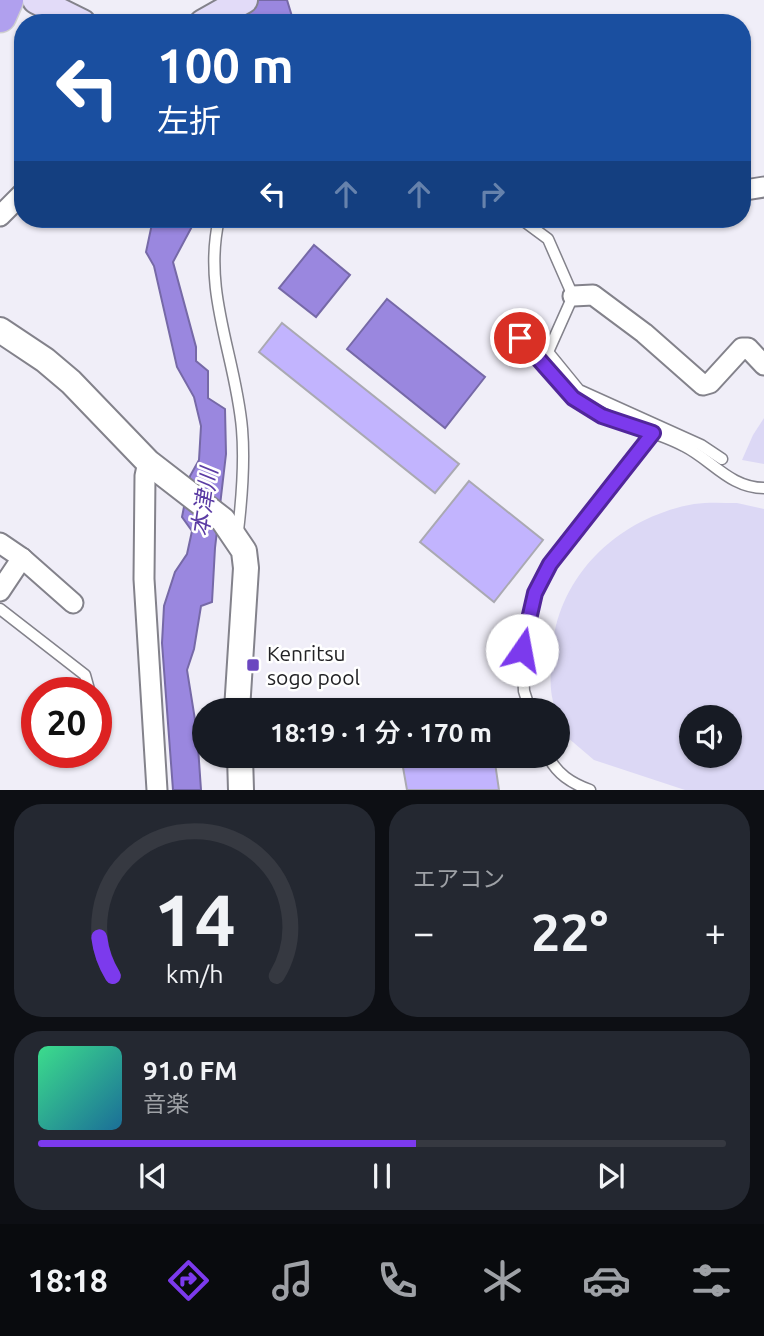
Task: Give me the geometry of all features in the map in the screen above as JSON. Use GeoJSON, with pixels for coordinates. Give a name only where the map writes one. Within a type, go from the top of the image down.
{"type":"FeatureCollection","features":[{"type":"Feature","properties":{"kind":"highway"},"geometry":{"type":"LineString","coordinates":[[0,16],[7,0]]}},
{"type":"Feature","properties":{"kind":"main road"},"geometry":{"type":"LineString","coordinates":[[36,0],[64,14]]}},
{"type":"Feature","properties":{"kind":"main road"},"geometry":{"type":"LineString","coordinates":[[220,14],[244,0]]}},
{"type":"Feature","properties":{"kind":"street"},"geometry":{"type":"LineString","coordinates":[[0,216],[14,202]]}},
{"type":"Feature","properties":{"kind":"street"},"geometry":{"type":"LineString","coordinates":[[573,296],[593,295],[645,333],[703,385],[710,383],[742,348],[748,348],[764,365]]}},
{"type":"Feature","properties":{"kind":"street"},"geometry":{"type":"LineString","coordinates":[[0,330],[45,360],[71,382],[155,468],[231,525],[244,551],[246,568],[238,698]]}},
{"type":"Feature","properties":{"kind":"street"},"geometry":{"type":"LineString","coordinates":[[155,468],[145,476],[144,579],[157,790]]}},
{"type":"Feature","properties":{"kind":"street"},"geometry":{"type":"LineString","coordinates":[[0,543],[22,558],[73,603]]}},
{"type":"Feature","properties":{"kind":"street"},"geometry":{"type":"LineString","coordinates":[[0,591],[22,558]]}},
{"type":"Feature","properties":{"kind":"street"},"geometry":{"type":"LineString","coordinates":[[240,768],[241,790]]}},
{"type":"Feature","properties":{"kind":"lane"},"geometry":{"type":"LineString","coordinates":[[217,228],[213,243],[213,274],[242,428],[244,484],[231,525]]}},
{"type":"Feature","properties":{"kind":"lane"},"geometry":{"type":"LineString","coordinates":[[533,228],[548,239],[573,296],[548,352],[579,390],[701,444],[722,459]]}},
{"type":"Feature","properties":{"kind":"lane"},"geometry":{"type":"LineString","coordinates":[[520,338],[573,398],[602,416],[685,446],[727,477],[751,488],[764,488]]}},
{"type":"Feature","properties":{"kind":"lane"},"geometry":{"type":"LineString","coordinates":[[602,416],[607,402]]}},
{"type":"Feature","properties":{"kind":"lane"},"geometry":{"type":"LineString","coordinates":[[526,698],[522,650],[535,593],[550,564],[653,433]]}},
{"type":"Feature","properties":{"kind":"lane"},"geometry":{"type":"LineString","coordinates":[[0,609],[86,677]]}},
{"type":"Feature","properties":{"kind":"lane"},"geometry":{"type":"LineString","coordinates":[[554,768],[576,784],[590,790]]}},
{"type":"Feature","properties":{"kind":"shaded area"},"geometry":{"type":"Polygon","coordinates":[[[764,418],[764,464],[742,460],[753,435],[764,418]]]}},
{"type":"Feature","properties":{"kind":"shaded area"},"geometry":{"type":"Polygon","coordinates":[[[710,503],[737,503],[764,509],[764,790],[685,790],[594,760],[570,740],[570,698],[552,696],[552,652],[557,624],[566,598],[597,554],[618,536],[641,522],[667,511],[710,503]]]}},
{"type":"Feature","properties":{"kind":"water"},"geometry":{"type":"Polygon","coordinates":[[[241,0],[287,0],[291,14],[236,14],[241,0]]]}},
{"type":"Feature","properties":{"kind":"water","name":"本津川"},"geometry":{"type":"Polygon","coordinates":[[[151,228],[191,228],[173,262],[196,347],[196,361],[208,371],[208,398],[225,409],[226,454],[212,602],[201,606],[194,649],[187,670],[192,701],[192,768],[199,768],[201,790],[173,790],[162,643],[164,606],[175,572],[187,554],[192,531],[182,517],[190,476],[199,460],[201,426],[194,397],[177,367],[154,266],[146,252],[151,228]]]}},
{"type":"Feature","properties":{"kind":"water"},"geometry":{"type":"Polygon","coordinates":[[[314,245],[350,275],[316,317],[279,288],[314,245]]]}},
{"type":"Feature","properties":{"kind":"water"},"geometry":{"type":"Polygon","coordinates":[[[387,299],[485,377],[445,428],[347,349],[387,299]]]}},
{"type":"Feature","properties":{"kind":"building"},"geometry":{"type":"Polygon","coordinates":[[[282,323],[459,464],[435,493],[259,352],[282,323]]]}},
{"type":"Feature","properties":{"kind":"building"},"geometry":{"type":"Polygon","coordinates":[[[469,481],[543,540],[494,602],[420,542],[469,481]]]}},
{"type":"Feature","properties":{"kind":"building"},"geometry":{"type":"Polygon","coordinates":[[[403,768],[496,768],[499,790],[407,790],[403,768]]]}},
{"type":"Feature","properties":{"kind":"place","name":"Kenritsu sogo pool"},"geometry":{"type":"Point","coordinates":[253,665]}},
{"type":"Feature","properties":{"kind":"route"},"geometry":{"type":"LineString","coordinates":[[520,338],[573,398],[602,416],[653,433],[550,564],[535,593],[522,650]]}}]}
